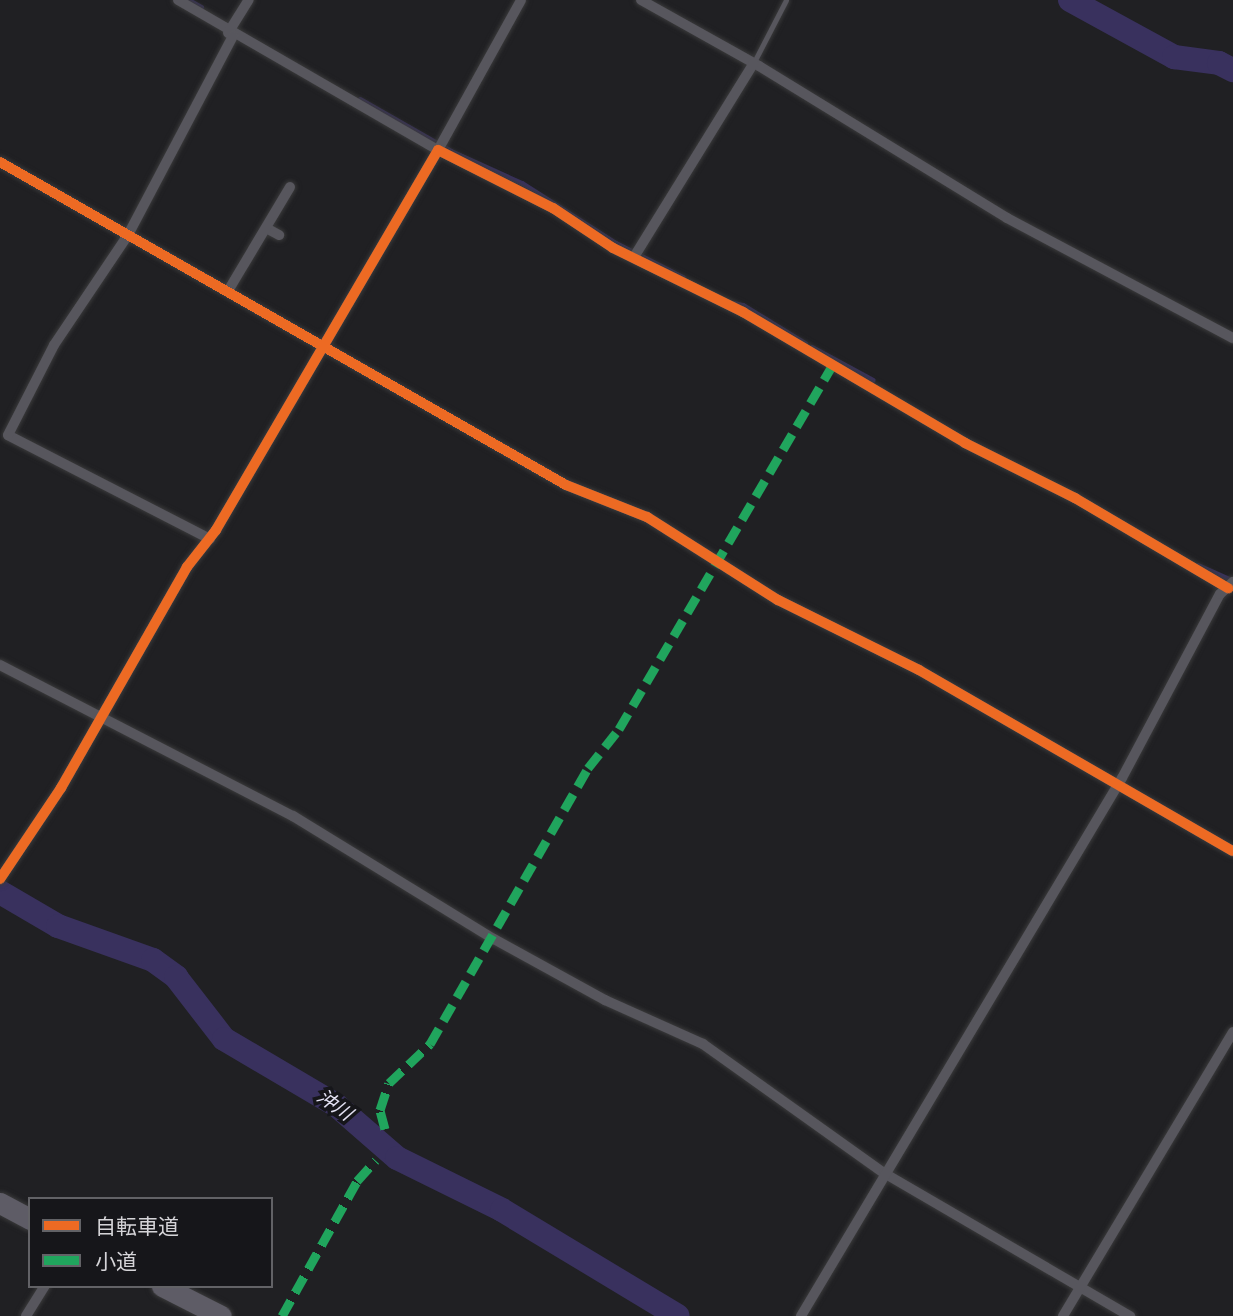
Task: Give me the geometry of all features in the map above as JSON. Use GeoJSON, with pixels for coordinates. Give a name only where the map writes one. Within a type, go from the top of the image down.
{"type":"FeatureCollection","features":[{"type":"Feature","properties":{"kind":"highway"},"geometry":{"type":"LineString","coordinates":[[0,1203],[28,1218]]}},
{"type":"Feature","properties":{"kind":"highway"},"geometry":{"type":"LineString","coordinates":[[166,1288],[221,1316]]}},
{"type":"Feature","properties":{"kind":"street"},"geometry":{"type":"LineString","coordinates":[[178,0],[743,312],[965,443],[1075,498],[1231,586],[1118,783],[801,1316]]}},
{"type":"Feature","properties":{"kind":"street"},"geometry":{"type":"LineString","coordinates":[[210,539],[9,435],[54,345],[128,235],[249,0]]}},
{"type":"Feature","properties":{"kind":"street"},"geometry":{"type":"LineString","coordinates":[[0,879],[61,788],[187,567],[210,539],[521,0]]}},
{"type":"Feature","properties":{"kind":"street"},"geometry":{"type":"LineString","coordinates":[[641,0],[753,64],[1007,218],[1233,338]]}},
{"type":"Feature","properties":{"kind":"street"},"geometry":{"type":"LineString","coordinates":[[636,254],[753,64]]}},
{"type":"Feature","properties":{"kind":"street"},"geometry":{"type":"LineString","coordinates":[[0,162],[322,347],[403,388],[566,485],[647,517],[778,600],[919,670],[1233,851]]}},
{"type":"Feature","properties":{"kind":"street"},"geometry":{"type":"LineString","coordinates":[[228,292],[290,187]]}},
{"type":"Feature","properties":{"kind":"street"},"geometry":{"type":"LineString","coordinates":[[266,228],[279,235]]}},
{"type":"Feature","properties":{"kind":"street"},"geometry":{"type":"LineString","coordinates":[[0,665],[102,715],[234,789],[293,816],[494,939],[594,994],[703,1044],[884,1173],[1130,1316]]}},
{"type":"Feature","properties":{"kind":"street"},"geometry":{"type":"LineString","coordinates":[[1063,1316],[1233,1032]]}},
{"type":"Feature","properties":{"kind":"street"},"geometry":{"type":"LineString","coordinates":[[26,1316],[44,1288]]}},
{"type":"Feature","properties":{"kind":"lane"},"geometry":{"type":"LineString","coordinates":[[753,64],[786,0]]}},
{"type":"Feature","properties":{"kind":"waterway"},"geometry":{"type":"LineString","coordinates":[[189,0],[201,7]]}},
{"type":"Feature","properties":{"kind":"waterway"},"geometry":{"type":"LineString","coordinates":[[1070,0],[1174,57],[1219,63],[1233,70]]}},
{"type":"Feature","properties":{"kind":"waterway"},"geometry":{"type":"LineString","coordinates":[[360,99],[451,151],[522,183],[616,243],[683,277]]}},
{"type":"Feature","properties":{"kind":"waterway"},"geometry":{"type":"LineString","coordinates":[[734,303],[743,305],[805,343]]}},
{"type":"Feature","properties":{"kind":"waterway"},"geometry":{"type":"LineString","coordinates":[[812,347],[873,380]]}},
{"type":"Feature","properties":{"kind":"waterway"},"geometry":{"type":"LineString","coordinates":[[1198,565],[1229,579]]}},
{"type":"Feature","properties":{"kind":"waterway","name":"沖川"},"geometry":{"type":"LineString","coordinates":[[0,892],[58,926],[153,960],[176,977],[224,1039],[336,1105],[397,1158],[502,1210],[678,1316]]}},
{"type":"Feature","properties":{"kind":"marked path"},"geometry":{"type":"LineString","coordinates":[[385,1129],[380,1110],[389,1083],[430,1044],[588,768],[619,729],[833,364]]}},
{"type":"Feature","properties":{"kind":"marked path"},"geometry":{"type":"LineString","coordinates":[[282,1316],[357,1181],[376,1160]]}},
{"type":"Feature","properties":{"kind":"cycle path"},"geometry":{"type":"LineString","coordinates":[[0,879],[61,788],[187,567],[216,530],[438,150],[553,208],[613,248],[743,312],[965,443],[1075,498],[1228,588]]}},
{"type":"Feature","properties":{"kind":"cycle path"},"geometry":{"type":"LineString","coordinates":[[0,162],[566,485],[647,517],[778,600],[919,670],[1233,851]]}}]}
